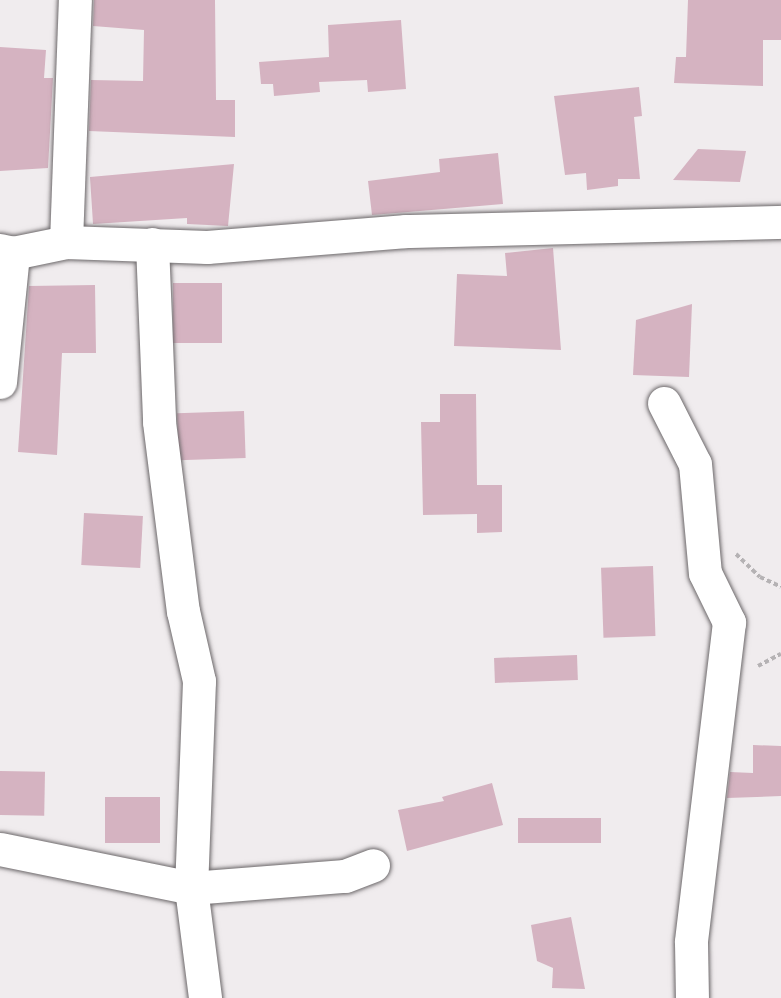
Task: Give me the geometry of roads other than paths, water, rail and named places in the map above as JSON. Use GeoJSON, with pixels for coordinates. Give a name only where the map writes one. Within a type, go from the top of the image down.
{"type":"FeatureCollection","features":[{"type":"Feature","properties":{"kind":"street"},"geometry":{"type":"LineString","coordinates":[[66,242],[75,0]]}},
{"type":"Feature","properties":{"kind":"street"},"geometry":{"type":"LineString","coordinates":[[0,382],[6,251],[66,242],[207,247],[406,231],[781,222]]}},
{"type":"Feature","properties":{"kind":"street"},"geometry":{"type":"LineString","coordinates":[[152,244],[159,422],[183,611],[199,681],[190,888],[205,998]]}},
{"type":"Feature","properties":{"kind":"street"},"geometry":{"type":"LineString","coordinates":[[664,403],[694,464],[705,573],[729,622],[691,942],[692,998]]}},
{"type":"Feature","properties":{"kind":"street"},"geometry":{"type":"LineString","coordinates":[[0,849],[190,888],[345,876],[373,865]]}}]}
